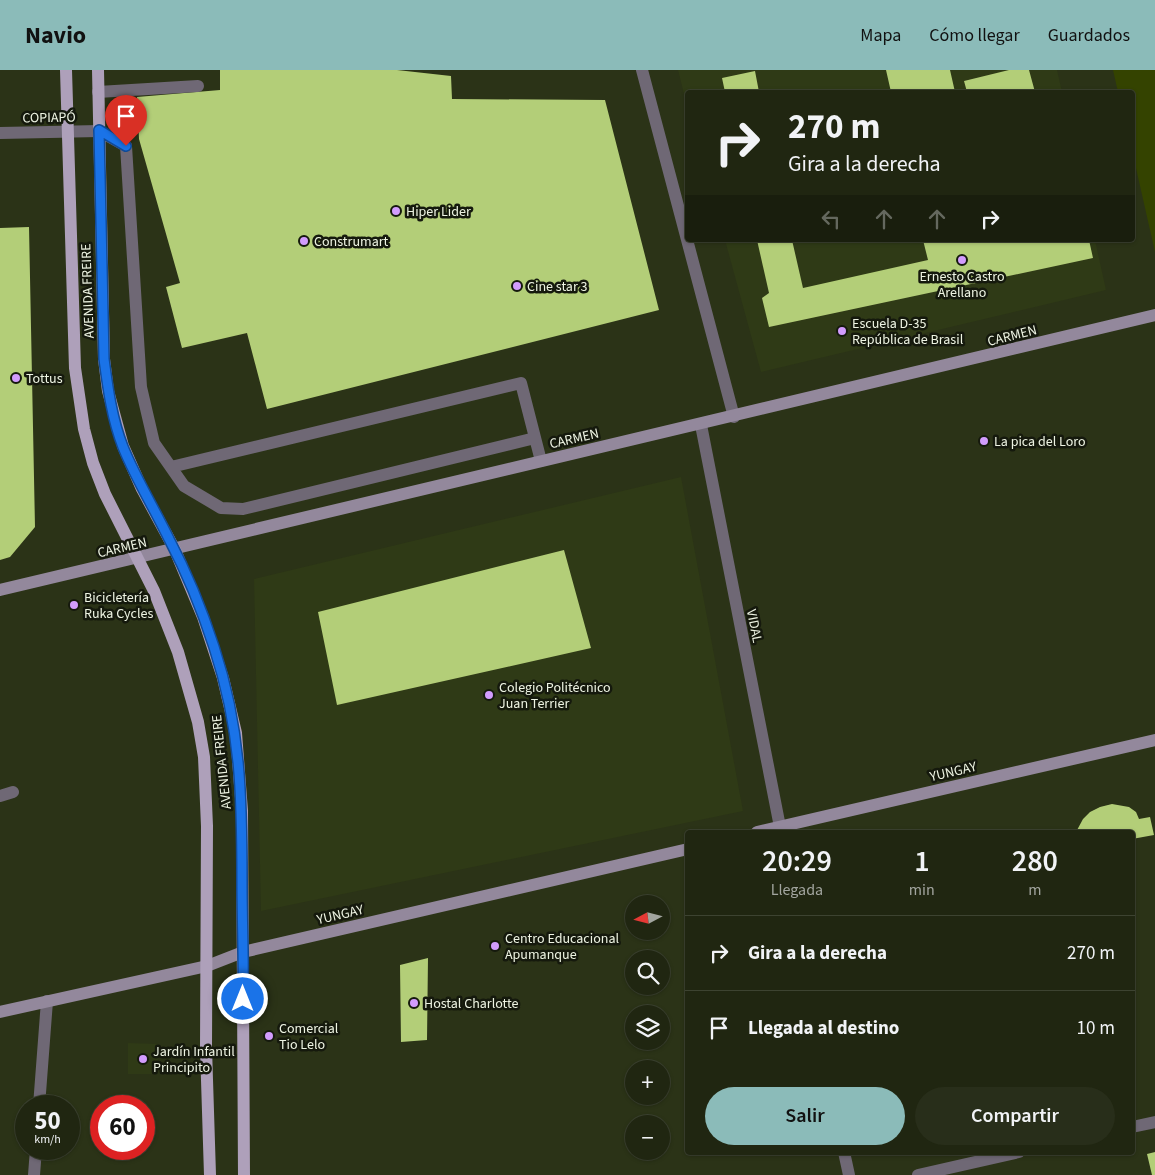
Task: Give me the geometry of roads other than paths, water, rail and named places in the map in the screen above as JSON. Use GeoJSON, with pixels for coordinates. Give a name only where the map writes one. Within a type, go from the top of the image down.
{"type":"FeatureCollection","features":[{"type":"Feature","properties":{"kind":"main road","name":"AVENIDA FREIRE"},"geometry":{"type":"LineString","coordinates":[[66,70],[66,132],[75,368],[78,399],[93,463],[109,501],[154,591],[178,652],[198,722],[207,792],[206,1048],[210,1175]]}},
{"type":"Feature","properties":{"kind":"main road","name":"AVENIDA FREIRE"},"geometry":{"type":"LineString","coordinates":[[98,70],[104,359],[108,391],[115,423],[132,468],[175,550],[213,646],[236,733],[242,811],[244,1175]]}},
{"type":"Feature","properties":{"kind":"street"},"geometry":{"type":"LineString","coordinates":[[642,70],[685,232]]}},
{"type":"Feature","properties":{"kind":"street"},"geometry":{"type":"LineString","coordinates":[[98,92],[198,86]]}},
{"type":"Feature","properties":{"kind":"street","name":"COPIAPÓ"},"geometry":{"type":"LineString","coordinates":[[0,133],[99,130]]}},
{"type":"Feature","properties":{"kind":"street"},"geometry":{"type":"LineString","coordinates":[[99,130],[126,146],[141,386],[154,443],[184,486],[221,508],[243,509],[535,438]]}},
{"type":"Feature","properties":{"kind":"street"},"geometry":{"type":"LineString","coordinates":[[688,242],[734,417]]}},
{"type":"Feature","properties":{"kind":"street","name":"CARMEN"},"geometry":{"type":"LineString","coordinates":[[0,590],[701,425],[1155,315]]}},
{"type":"Feature","properties":{"kind":"street"},"geometry":{"type":"LineString","coordinates":[[170,467],[521,383],[540,462]]}},
{"type":"Feature","properties":{"kind":"street","name":"VIDAL"},"geometry":{"type":"LineString","coordinates":[[701,425],[780,830]]}},
{"type":"Feature","properties":{"kind":"street","name":"YUNGAY"},"geometry":{"type":"LineString","coordinates":[[780,830],[1155,740]]}},
{"type":"Feature","properties":{"kind":"street"},"geometry":{"type":"LineString","coordinates":[[0,796],[13,792]]}},
{"type":"Feature","properties":{"kind":"street","name":"YUNGAY"},"geometry":{"type":"LineString","coordinates":[[0,1012],[207,966],[243,952],[685,850]]}},
{"type":"Feature","properties":{"kind":"street"},"geometry":{"type":"LineString","coordinates":[[40,1095],[47,1001]]}},
{"type":"Feature","properties":{"kind":"street"},"geometry":{"type":"LineString","coordinates":[[1135,1126],[1155,1122]]}},
{"type":"Feature","properties":{"kind":"street"},"geometry":{"type":"LineString","coordinates":[[845,1155],[848,1175]]}},
{"type":"Feature","properties":{"kind":"street"},"geometry":{"type":"LineString","coordinates":[[918,1175],[1006,1155]]}},
{"type":"Feature","properties":{"kind":"street"},"geometry":{"type":"LineString","coordinates":[[34,1175],[35,1160]]}},
{"type":"Feature","properties":{"kind":"place","name":"Hiper Lider"},"geometry":{"type":"Point","coordinates":[396,211]}},
{"type":"Feature","properties":{"kind":"place","name":"Construmart"},"geometry":{"type":"Point","coordinates":[304,241]}},
{"type":"Feature","properties":{"kind":"place","name":"Ernesto Castro Arellano"},"geometry":{"type":"Point","coordinates":[962,260]}},
{"type":"Feature","properties":{"kind":"place","name":"Cine star 3"},"geometry":{"type":"Point","coordinates":[517,286]}},
{"type":"Feature","properties":{"kind":"place","name":"Escuela D-35 República de Brasil"},"geometry":{"type":"Point","coordinates":[842,331]}},
{"type":"Feature","properties":{"kind":"place","name":"Tottus"},"geometry":{"type":"Point","coordinates":[16,378]}},
{"type":"Feature","properties":{"kind":"place","name":"La pica del Loro"},"geometry":{"type":"Point","coordinates":[984,441]}},
{"type":"Feature","properties":{"kind":"place","name":"Bicicletería Ruka Cycles"},"geometry":{"type":"Point","coordinates":[74,605]}},
{"type":"Feature","properties":{"kind":"place","name":"Colegio Politécnico Juan Terrier"},"geometry":{"type":"Point","coordinates":[489,695]}},
{"type":"Feature","properties":{"kind":"place","name":"Centro Educacional Apumanque"},"geometry":{"type":"Point","coordinates":[495,946]}},
{"type":"Feature","properties":{"kind":"place","name":"Hostal Charlotte"},"geometry":{"type":"Point","coordinates":[414,1003]}},
{"type":"Feature","properties":{"kind":"place","name":"Comercial Tio Lelo"},"geometry":{"type":"Point","coordinates":[269,1036]}},
{"type":"Feature","properties":{"kind":"place","name":"Jardín Infantil Principito"},"geometry":{"type":"Point","coordinates":[143,1059]}}]}
